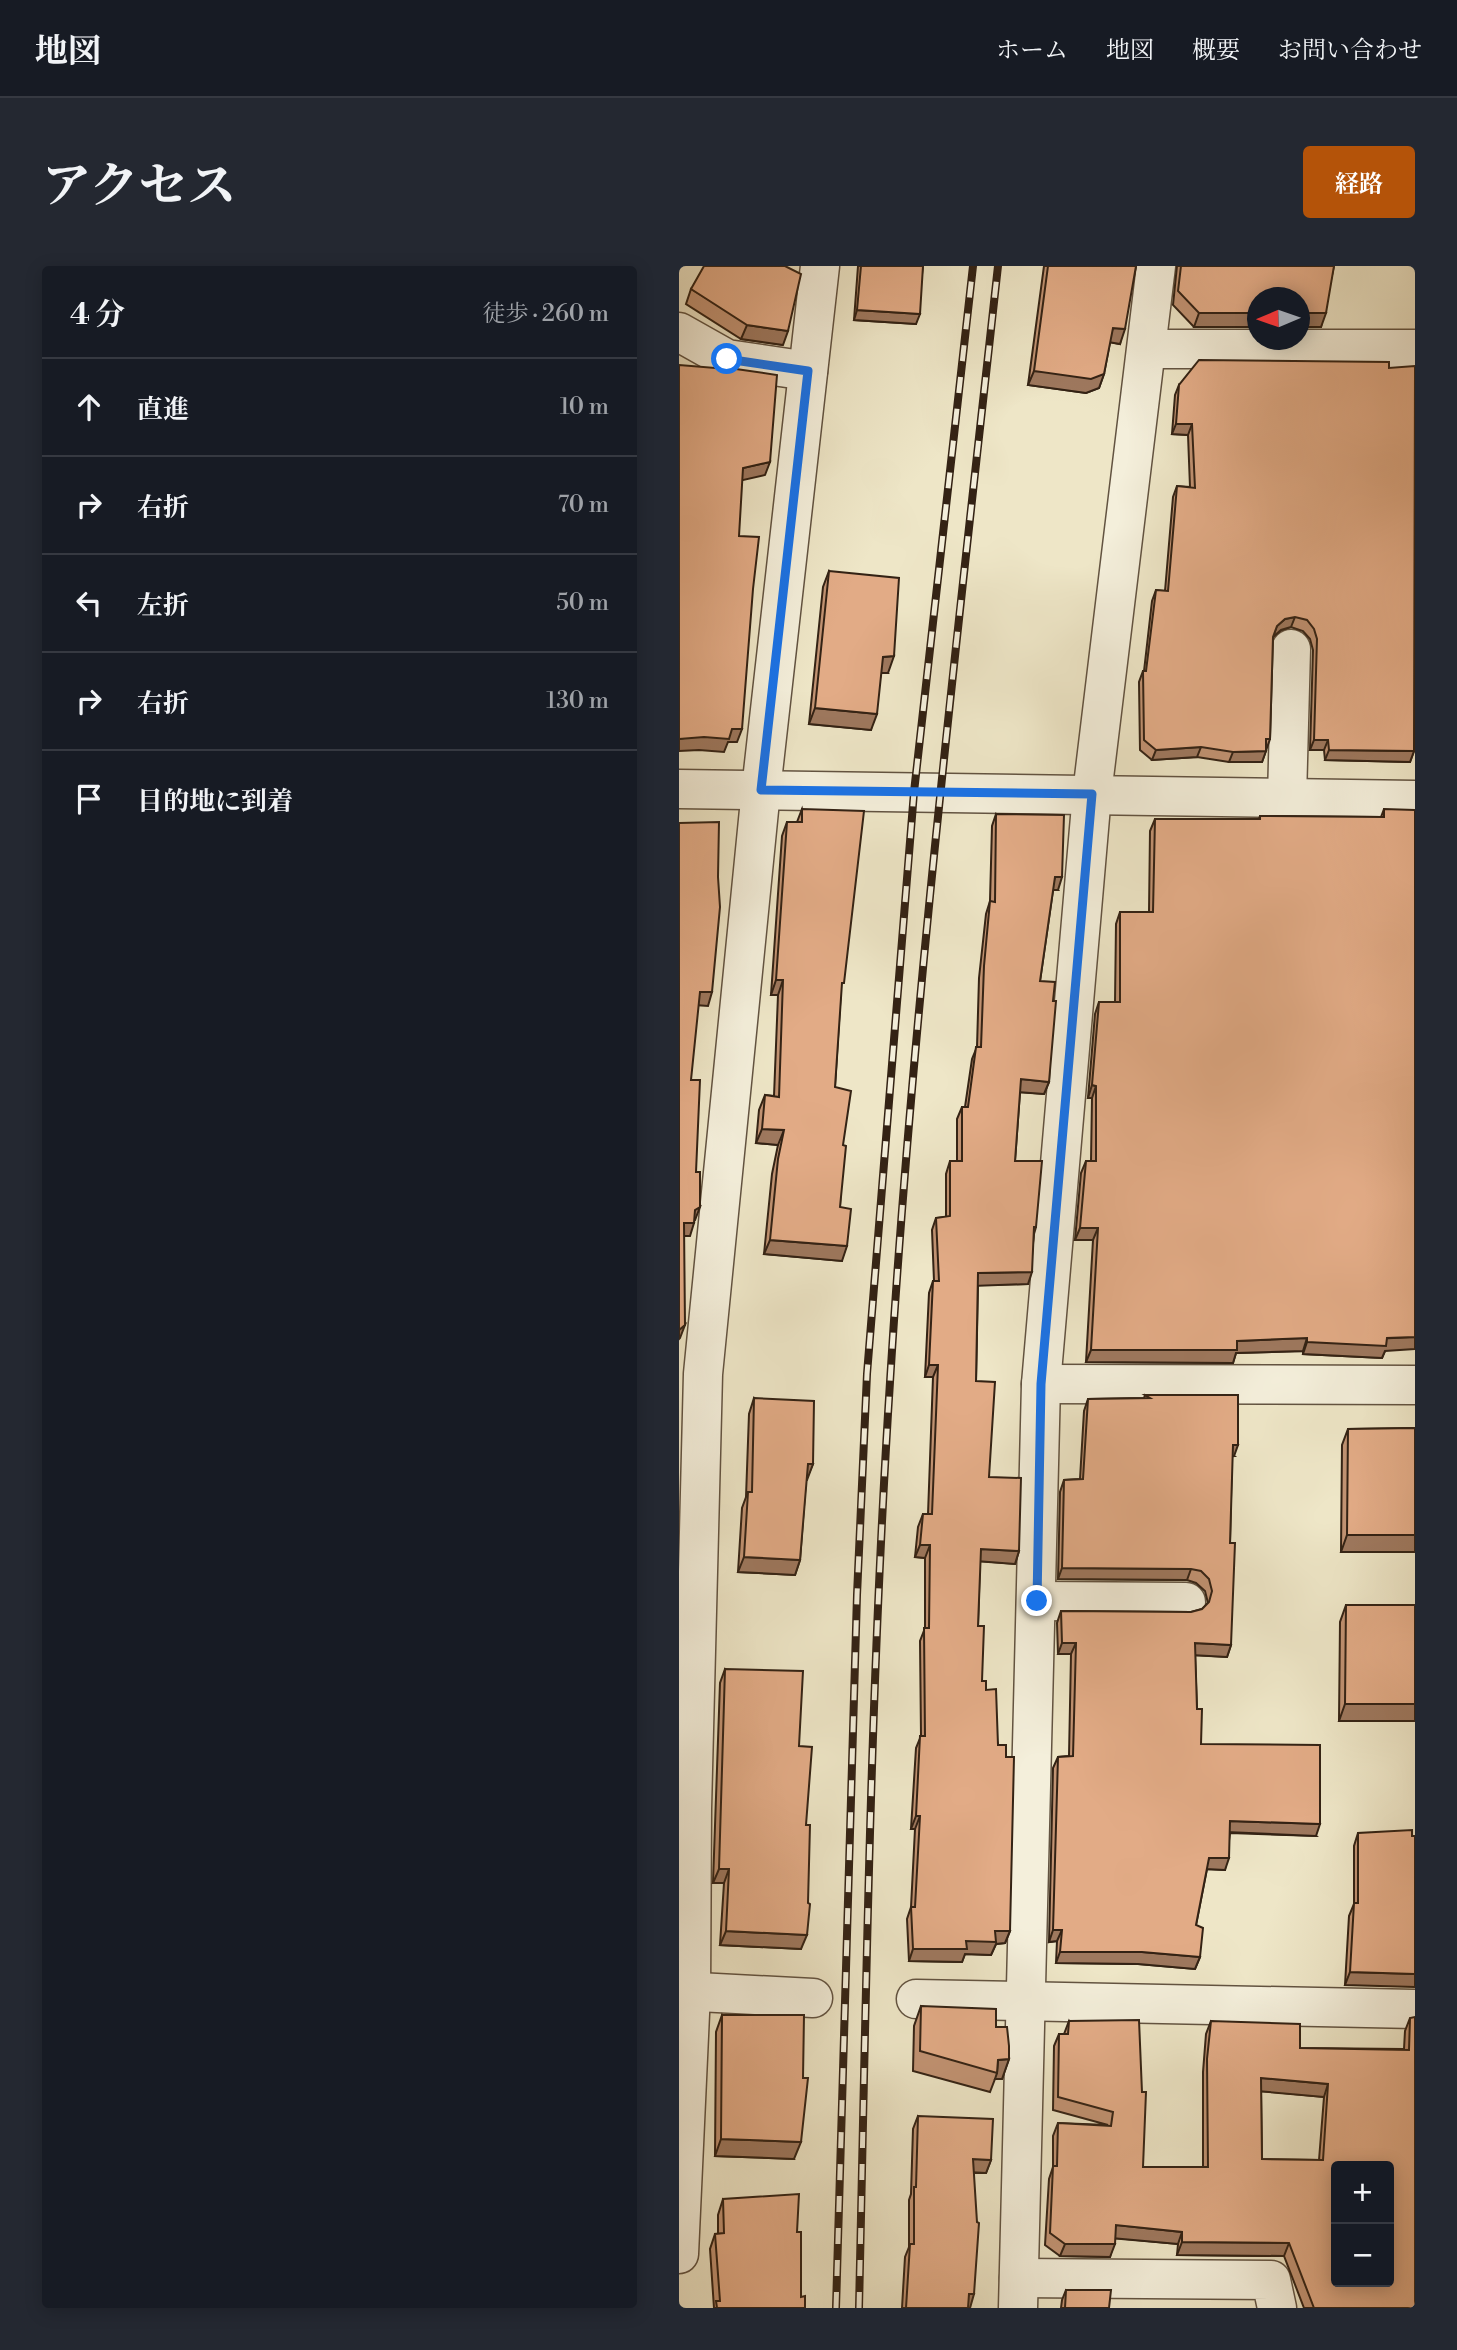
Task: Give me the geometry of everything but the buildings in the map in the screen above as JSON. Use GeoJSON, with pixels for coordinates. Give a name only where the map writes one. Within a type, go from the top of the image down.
{"type":"FeatureCollection","features":[{"type":"Feature","properties":{"kind":"street"},"geometry":{"type":"LineString","coordinates":[[679,2254],[692,1810],[691,1374],[820,266]]}},
{"type":"Feature","properties":{"kind":"street"},"geometry":{"type":"LineString","coordinates":[[1156,266],[1092,794],[1041,1384],[1018,2293],[1271,2280],[1277,2308]]}},
{"type":"Feature","properties":{"kind":"street"},"geometry":{"type":"LineString","coordinates":[[679,332],[727,359],[808,371]]}},
{"type":"Feature","properties":{"kind":"street"},"geometry":{"type":"LineString","coordinates":[[1147,349],[1415,349]]}},
{"type":"Feature","properties":{"kind":"street"},"geometry":{"type":"LineString","coordinates":[[1287,797],[1291,649]]}},
{"type":"Feature","properties":{"kind":"street"},"geometry":{"type":"LineString","coordinates":[[679,789],[1415,800]]}},
{"type":"Feature","properties":{"kind":"street"},"geometry":{"type":"LineString","coordinates":[[1041,1384],[1415,1385]]}},
{"type":"Feature","properties":{"kind":"street"},"geometry":{"type":"LineString","coordinates":[[1037,1601],[1186,1602]]}},
{"type":"Feature","properties":{"kind":"street"},"geometry":{"type":"LineString","coordinates":[[685,1992],[813,1998]]}},
{"type":"Feature","properties":{"kind":"street"},"geometry":{"type":"LineString","coordinates":[[916,2000],[1415,2009]]}},
{"type":"Feature","properties":{"kind":"railway"},"geometry":{"type":"LineString","coordinates":[[836,2308],[857,1595],[867,1374],[914,792],[973,266]]}},
{"type":"Feature","properties":{"kind":"railway"},"geometry":{"type":"LineString","coordinates":[[859,2308],[873,1729],[890,1382],[923,963],[998,266]]}},
{"type":"Feature","properties":{"kind":"route"},"geometry":{"type":"LineString","coordinates":[[727,359],[808,371],[761,790],[1092,794],[1041,1384],[1037,1601]]}}]}
